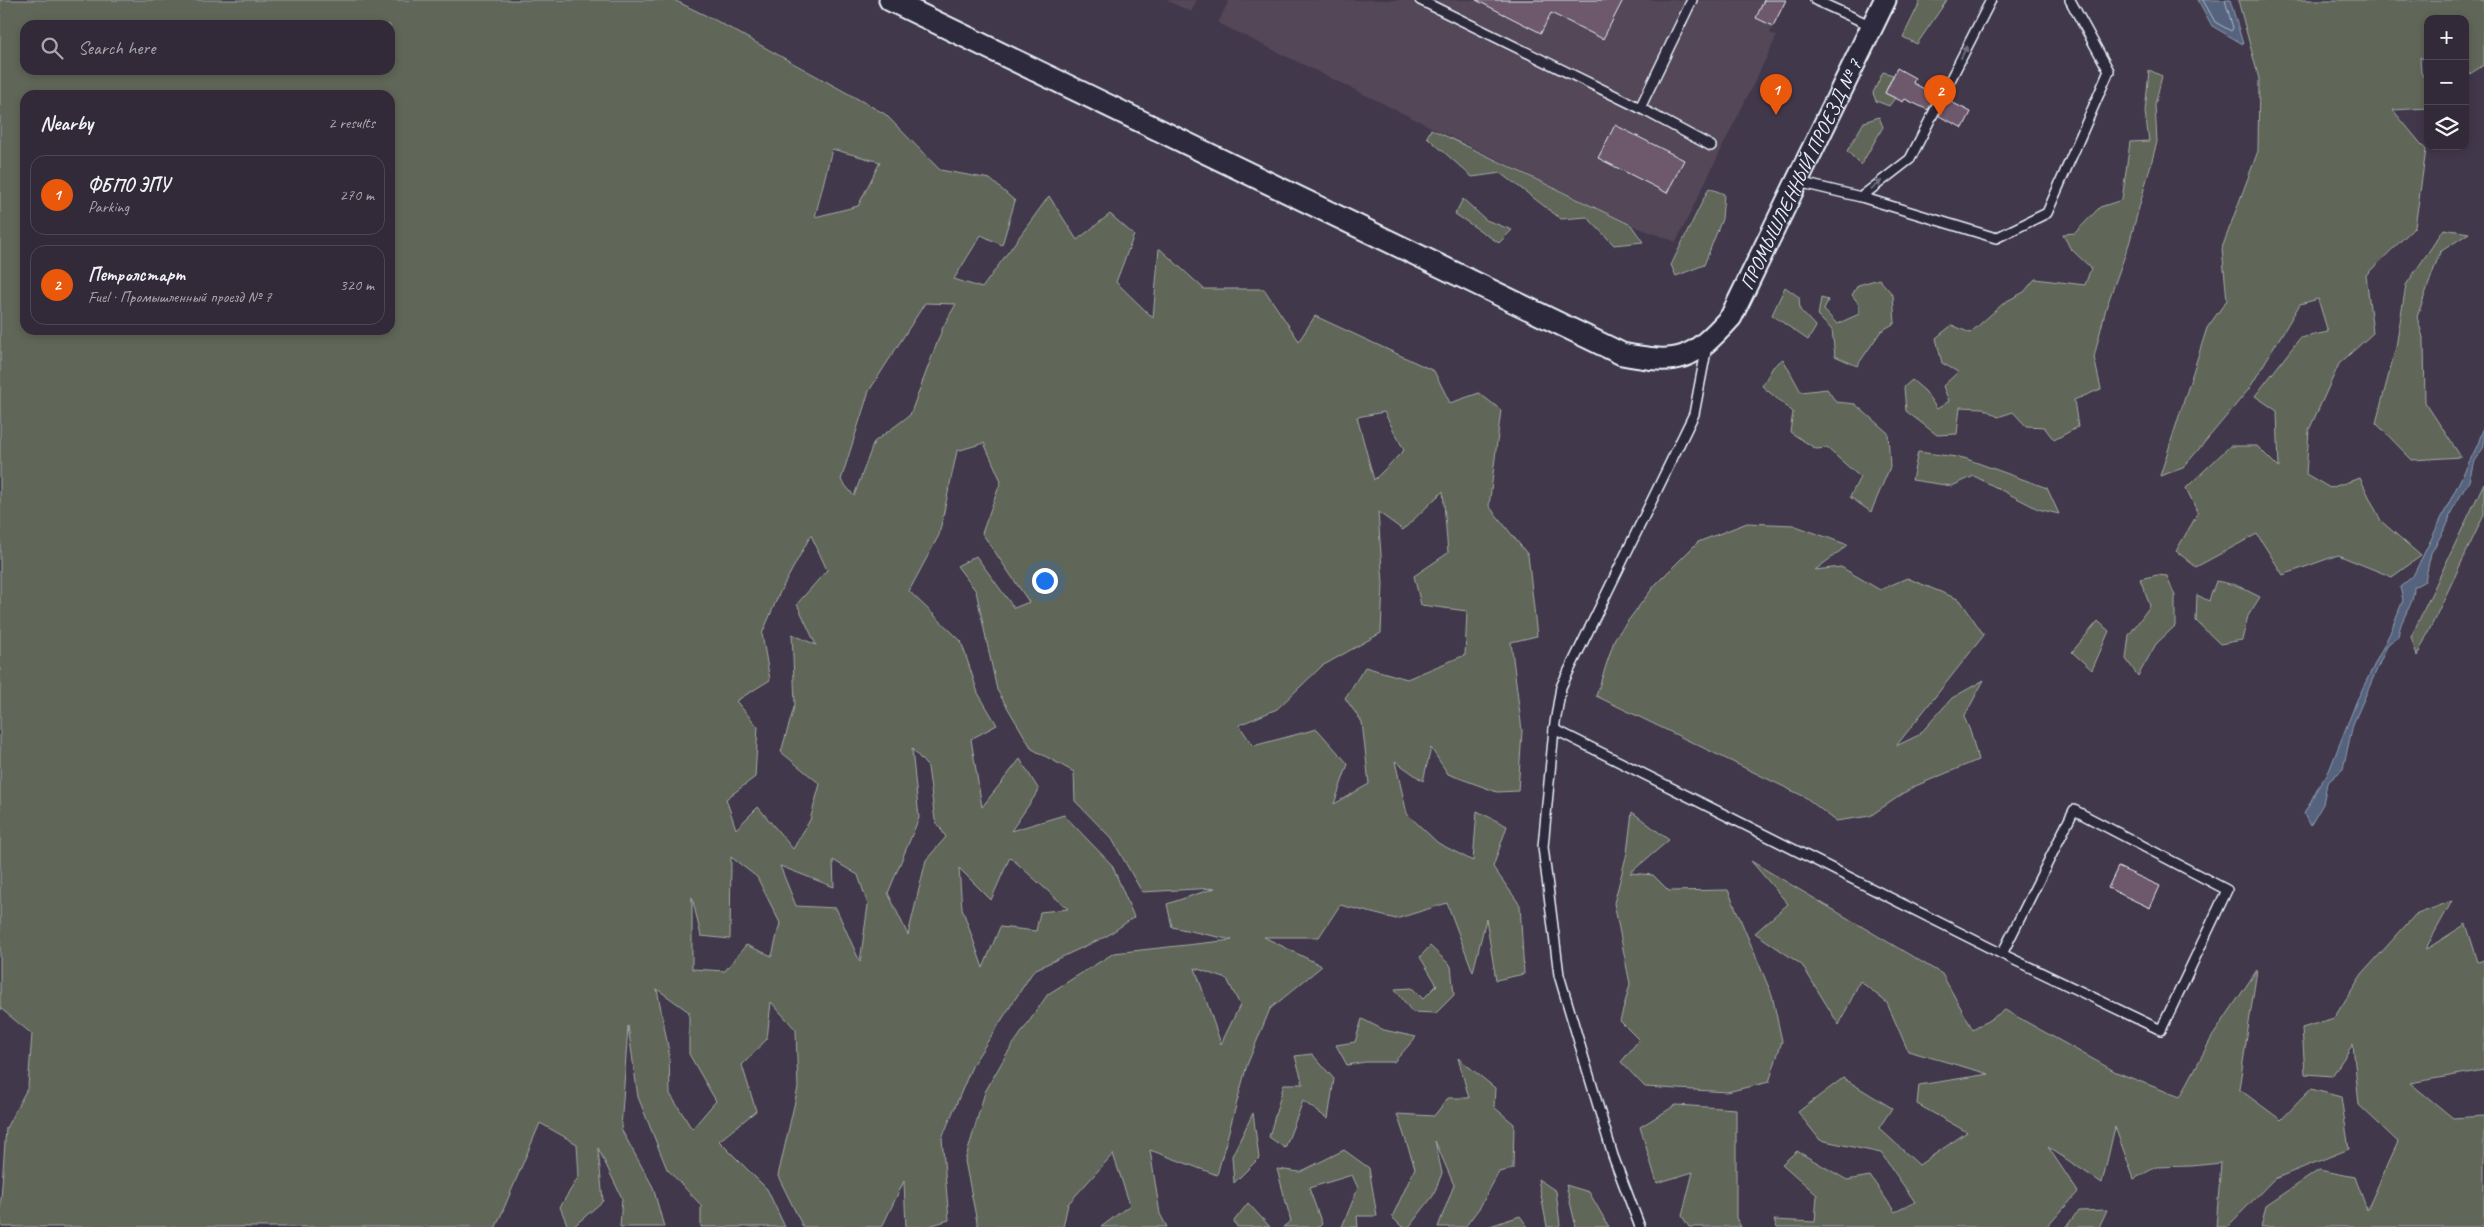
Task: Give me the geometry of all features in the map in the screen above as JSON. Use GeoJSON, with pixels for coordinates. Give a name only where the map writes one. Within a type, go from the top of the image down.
{"type":"FeatureCollection","features":[{"type":"Feature","properties":{"kind":"street","name":"ПРОМЫШЛЕННЫЙ ПРОЕЗД № 7"},"geometry":{"type":"LineString","coordinates":[[890,0],[1622,354],[1657,360],[1684,357],[1707,343],[1731,317],[1885,0]]}},
{"type":"Feature","properties":{"kind":"lane"},"geometry":{"type":"LineString","coordinates":[[1420,0],[1640,108],[1711,146]]}},
{"type":"Feature","properties":{"kind":"lane"},"geometry":{"type":"LineString","coordinates":[[1640,108],[1692,0]]}},
{"type":"Feature","properties":{"kind":"lane"},"geometry":{"type":"LineString","coordinates":[[1815,0],[1873,26]]}},
{"type":"Feature","properties":{"kind":"lane"},"geometry":{"type":"LineString","coordinates":[[1861,197],[1910,159],[1991,0]]}},
{"type":"Feature","properties":{"kind":"lane"},"geometry":{"type":"LineString","coordinates":[[1798,182],[1861,197],[1996,238],[2047,213],[2109,71],[2070,0]]}},
{"type":"Feature","properties":{"kind":"lane"},"geometry":{"type":"LineString","coordinates":[[1640,1227],[1613,1156],[1560,975],[1543,847],[1554,729],[1561,688],[1694,414],[1707,343]]}},
{"type":"Feature","properties":{"kind":"lane"},"geometry":{"type":"LineString","coordinates":[[1554,729],[2002,954],[2161,1030],[2227,890],[2074,810],[2002,954]]}},
{"type":"Feature","properties":{"kind":"shaded area"},"geometry":{"type":"Polygon","coordinates":[[[1166,0],[1197,0],[1191,12],[1166,0]]]}},
{"type":"Feature","properties":{"kind":"shaded area"},"geometry":{"type":"Polygon","coordinates":[[[1229,0],[1786,0],[1770,33],[1777,36],[1676,242],[1631,225],[1218,23],[1229,0]]]}},
{"type":"Feature","properties":{"kind":"green space"},"geometry":{"type":"Polygon","coordinates":[[[0,0],[674,0],[715,20],[885,114],[940,170],[990,179],[1015,201],[1002,245],[981,235],[954,279],[982,288],[1049,196],[1077,240],[1110,214],[1134,235],[1116,282],[1153,318],[1159,248],[1204,289],[1264,289],[1299,341],[1315,316],[1434,371],[1450,403],[1479,393],[1501,410],[1489,506],[1528,555],[1537,636],[1511,642],[1522,731],[1518,791],[1497,792],[1448,774],[1431,748],[1423,781],[1395,761],[1407,814],[1438,843],[1473,861],[1477,811],[1507,826],[1493,867],[1520,905],[1524,974],[1496,980],[1486,919],[1473,972],[1447,903],[1396,919],[1340,905],[1319,937],[1264,937],[1322,966],[1270,1009],[1247,1065],[1217,1175],[1150,1150],[1160,1214],[1167,1227],[1101,1227],[1130,1205],[1113,1154],[1068,1204],[1063,1227],[978,1227],[965,1161],[985,1092],[1006,1055],[1048,994],[1114,953],[1232,940],[1172,927],[1167,904],[1215,888],[1142,892],[1112,839],[1075,801],[1074,772],[1032,749],[997,690],[976,591],[957,566],[976,556],[1014,608],[1029,602],[982,533],[1001,481],[984,443],[957,451],[939,535],[909,591],[961,641],[978,693],[997,725],[971,739],[982,807],[1020,759],[1039,790],[1011,831],[1064,815],[1112,865],[1134,917],[1107,936],[1034,970],[973,1064],[942,1138],[949,1220],[926,1227],[906,1227],[904,1181],[882,1227],[803,1227],[778,1176],[798,1088],[796,1030],[771,1002],[767,1039],[742,1065],[756,1111],[719,1141],[767,1189],[785,1227],[701,1227],[701,1205],[667,1169],[638,1097],[628,1026],[621,1129],[653,1187],[664,1227],[620,1227],[622,1198],[598,1148],[603,1201],[573,1227],[568,1227],[560,1207],[579,1176],[577,1144],[540,1123],[496,1227],[2,1227],[0,1213],[6,1128],[28,1087],[32,1034],[0,1008],[0,0]],[[832,149],[815,217],[858,206],[880,162],[832,149]],[[925,303],[869,391],[841,480],[854,496],[874,442],[910,415],[943,327],[956,304],[925,303]],[[1384,412],[1357,417],[1374,480],[1404,450],[1384,412]],[[1443,491],[1403,530],[1378,512],[1383,584],[1381,633],[1322,666],[1277,709],[1239,725],[1253,746],[1317,729],[1348,764],[1334,804],[1369,784],[1362,722],[1345,698],[1365,667],[1407,679],[1465,655],[1467,611],[1421,605],[1414,576],[1448,553],[1443,491]],[[811,535],[780,592],[762,634],[770,680],[736,701],[758,727],[755,777],[726,799],[736,829],[758,807],[793,849],[810,820],[820,784],[781,752],[795,704],[792,634],[816,645],[797,604],[827,570],[811,535]],[[912,749],[919,818],[888,893],[908,935],[926,860],[946,837],[935,820],[928,767],[912,749]],[[731,857],[730,939],[701,936],[692,897],[692,969],[725,971],[746,945],[772,956],[780,923],[757,877],[731,857]],[[1010,857],[991,900],[959,868],[962,908],[983,968],[1000,927],[1036,931],[1040,912],[1068,909],[1010,857]],[[833,860],[834,887],[780,866],[796,906],[836,908],[860,962],[868,905],[858,875],[833,860]],[[1195,968],[1221,1044],[1240,1005],[1227,979],[1195,968]],[[657,989],[669,1052],[670,1094],[692,1129],[716,1101],[689,1054],[689,1012],[657,989]]]}},
{"type":"Feature","properties":{"kind":"green space"},"geometry":{"type":"Polygon","coordinates":[[[1921,0],[1947,0],[1917,44],[1903,37],[1921,0]]]}},
{"type":"Feature","properties":{"kind":"green space"},"geometry":{"type":"Polygon","coordinates":[[[2238,0],[2484,0],[2484,65],[2469,74],[2469,15],[2424,15],[2424,60],[2420,57],[2421,73],[2424,77],[2424,108],[2393,110],[2424,150],[2426,150],[2415,227],[2366,275],[2373,333],[2339,364],[2309,430],[2306,474],[2330,488],[2360,478],[2381,521],[2421,556],[2392,577],[2338,555],[2283,575],[2257,534],[2196,567],[2176,551],[2198,513],[2186,488],[2230,446],[2257,446],[2279,468],[2277,411],[2255,396],[2300,338],[2328,332],[2318,299],[2300,304],[2249,389],[2183,468],[2160,476],[2207,328],[2227,300],[2222,248],[2258,151],[2259,79],[2238,0]]]}},
{"type":"Feature","properties":{"kind":"green space"},"geometry":{"type":"Polygon","coordinates":[[[2149,70],[2162,76],[2155,105],[2157,142],[2129,244],[2106,308],[2094,357],[2101,389],[2074,400],[2078,427],[2054,440],[2044,427],[2026,426],[2013,412],[1998,417],[1983,408],[1960,407],[1957,434],[1937,435],[1906,411],[1904,387],[1912,380],[1925,391],[1937,409],[1949,401],[1943,386],[1958,372],[1942,363],[1936,338],[1952,325],[1970,333],[2005,302],[2024,292],[2035,279],[2085,285],[2091,268],[2070,248],[2063,234],[2075,233],[2100,207],[2122,200],[2130,142],[2149,141],[2145,112],[2149,70]]]}},
{"type":"Feature","properties":{"kind":"green space"},"geometry":{"type":"Polygon","coordinates":[[[1883,72],[1893,75],[1885,93],[1895,98],[1889,106],[1876,101],[1873,93],[1883,72]]]}},
{"type":"Feature","properties":{"kind":"green space"},"geometry":{"type":"Polygon","coordinates":[[[1879,117],[1883,127],[1861,165],[1847,151],[1864,122],[1879,117]]]}},
{"type":"Feature","properties":{"kind":"green space"},"geometry":{"type":"Polygon","coordinates":[[[1431,129],[1631,225],[1643,242],[1614,245],[1587,217],[1561,219],[1501,173],[1472,177],[1427,137],[1431,129]]]}},
{"type":"Feature","properties":{"kind":"green space"},"geometry":{"type":"Polygon","coordinates":[[[1709,188],[1724,194],[1722,219],[1704,265],[1676,276],[1671,265],[1709,188]]]}},
{"type":"Feature","properties":{"kind":"green space"},"geometry":{"type":"Polygon","coordinates":[[[1463,199],[1486,220],[1512,230],[1499,243],[1455,214],[1463,199]]]}},
{"type":"Feature","properties":{"kind":"green space"},"geometry":{"type":"Polygon","coordinates":[[[2444,229],[2469,233],[2440,252],[2417,317],[2424,341],[2425,402],[2461,457],[2412,460],[2376,423],[2396,347],[2406,285],[2444,229]]]}},
{"type":"Feature","properties":{"kind":"green space"},"geometry":{"type":"Polygon","coordinates":[[[1879,279],[1893,295],[1895,323],[1881,331],[1857,366],[1835,356],[1832,330],[1818,316],[1821,298],[1828,300],[1824,310],[1837,324],[1859,314],[1859,304],[1852,295],[1858,285],[1879,279]]]}},
{"type":"Feature","properties":{"kind":"green space"},"geometry":{"type":"Polygon","coordinates":[[[1785,287],[1799,297],[1800,310],[1816,327],[1808,340],[1772,315],[1785,287]]]}},
{"type":"Feature","properties":{"kind":"green space"},"geometry":{"type":"Polygon","coordinates":[[[1783,359],[1801,392],[1827,389],[1836,402],[1855,404],[1888,433],[1890,467],[1871,512],[1850,497],[1860,477],[1827,448],[1816,449],[1790,432],[1793,412],[1762,386],[1773,367],[1783,359]]]}},
{"type":"Feature","properties":{"kind":"green space"},"geometry":{"type":"Polygon","coordinates":[[[1918,452],[1964,458],[2047,488],[2059,514],[2038,509],[1974,476],[1952,486],[1912,480],[1918,452]]]}},
{"type":"Feature","properties":{"kind":"green space"},"geometry":{"type":"Polygon","coordinates":[[[2484,483],[2484,515],[2417,656],[2411,637],[2484,483]]]}},
{"type":"Feature","properties":{"kind":"green space"},"geometry":{"type":"Polygon","coordinates":[[[1747,523],[1793,525],[1848,545],[1815,570],[1841,567],[1880,590],[1907,578],[1960,600],[1984,635],[1896,746],[1919,735],[1952,698],[1984,680],[1964,717],[1971,733],[1978,760],[1913,787],[1870,816],[1836,821],[1805,797],[1596,696],[1615,638],[1655,585],[1698,542],[1747,523]]]}},
{"type":"Feature","properties":{"kind":"green space"},"geometry":{"type":"Polygon","coordinates":[[[2157,575],[2167,576],[2175,596],[2175,626],[2156,644],[2138,676],[2126,659],[2129,635],[2150,606],[2140,579],[2157,575]]]}},
{"type":"Feature","properties":{"kind":"green space"},"geometry":{"type":"Polygon","coordinates":[[[2216,581],[2236,585],[2260,597],[2248,616],[2242,640],[2220,644],[2196,621],[2197,595],[2209,601],[2216,581]]]}},
{"type":"Feature","properties":{"kind":"green space"},"geometry":{"type":"Polygon","coordinates":[[[2098,621],[2109,631],[2092,670],[2072,652],[2098,621]]]}},
{"type":"Feature","properties":{"kind":"green space"},"geometry":{"type":"Polygon","coordinates":[[[1632,812],[1669,840],[1630,873],[1653,875],[1669,891],[1728,890],[1772,995],[1782,1041],[1769,1082],[1727,1092],[1645,1087],[1621,1062],[1639,1040],[1620,1021],[1630,984],[1614,903],[1627,853],[1632,812]]]}},
{"type":"Feature","properties":{"kind":"green space"},"geometry":{"type":"Polygon","coordinates":[[[1751,861],[1942,974],[1973,1030],[2005,1010],[2116,1072],[2180,1097],[2212,1037],[2257,970],[2239,1089],[2281,1120],[2311,1089],[2341,1097],[2349,1149],[2274,1179],[2227,1227],[2216,1227],[2221,1163],[2156,1167],[2134,1179],[2115,1127],[2102,1183],[2048,1147],[2078,1192],[2047,1227],[1777,1227],[1774,1220],[1815,1222],[1817,1195],[1782,1164],[1797,1151],[1847,1180],[1870,1176],[1895,1212],[1915,1202],[1881,1153],[1820,1140],[1798,1112],[1843,1078],[1892,1108],[1879,1128],[1919,1165],[1967,1132],[1917,1104],[1919,1085],[1989,1074],[1908,1051],[1887,1003],[1860,981],[1839,1025],[1802,965],[1755,933],[1788,904],[1751,861]]]}},
{"type":"Feature","properties":{"kind":"green space"},"geometry":{"type":"Polygon","coordinates":[[[2452,901],[2425,950],[2466,924],[2478,962],[2484,960],[2484,1070],[2410,1083],[2453,1118],[2484,1116],[2484,1227],[2261,1227],[2266,1206],[2319,1170],[2355,1177],[2367,1210],[2398,1142],[2359,1105],[2353,1044],[2332,1076],[2305,1074],[2302,1028],[2334,1018],[2362,974],[2415,915],[2452,901]]]}},
{"type":"Feature","properties":{"kind":"green space"},"geometry":{"type":"Polygon","coordinates":[[[1430,946],[1451,966],[1454,995],[1436,1013],[1412,1012],[1395,989],[1412,988],[1423,999],[1437,985],[1420,957],[1430,946]]]}},
{"type":"Feature","properties":{"kind":"green space"},"geometry":{"type":"Polygon","coordinates":[[[1362,1019],[1384,1030],[1416,1037],[1394,1062],[1365,1062],[1347,1065],[1336,1045],[1355,1042],[1362,1019]]]}},
{"type":"Feature","properties":{"kind":"green space"},"geometry":{"type":"Polygon","coordinates":[[[1312,1054],[1334,1079],[1328,1119],[1303,1101],[1285,1148],[1269,1137],[1284,1084],[1303,1084],[1295,1056],[1312,1054]]]}},
{"type":"Feature","properties":{"kind":"green space"},"geometry":{"type":"Polygon","coordinates":[[[1458,1058],[1495,1088],[1494,1107],[1514,1124],[1513,1169],[1499,1172],[1480,1207],[1465,1227],[1438,1227],[1454,1185],[1435,1141],[1442,1173],[1433,1196],[1409,1227],[1402,1227],[1392,1217],[1415,1168],[1397,1114],[1434,1116],[1448,1098],[1469,1098],[1458,1058]]]}},
{"type":"Feature","properties":{"kind":"green space"},"geometry":{"type":"Polygon","coordinates":[[[1676,1105],[1736,1109],[1736,1218],[1741,1227],[1689,1227],[1682,1216],[1693,1172],[1657,1183],[1640,1127],[1676,1105]]]}},
{"type":"Feature","properties":{"kind":"green space"},"geometry":{"type":"Polygon","coordinates":[[[1253,1113],[1259,1158],[1234,1183],[1232,1156],[1253,1113]]]}},
{"type":"Feature","properties":{"kind":"green space"},"geometry":{"type":"Polygon","coordinates":[[[1344,1150],[1369,1168],[1377,1216],[1357,1216],[1358,1227],[1342,1227],[1358,1188],[1352,1175],[1309,1188],[1322,1224],[1319,1227],[1283,1227],[1291,1221],[1277,1169],[1300,1172],[1344,1150]]]}},
{"type":"Feature","properties":{"kind":"green space"},"geometry":{"type":"Polygon","coordinates":[[[1538,1179],[1556,1191],[1560,1225],[1557,1227],[1547,1227],[1538,1179]]]}},
{"type":"Feature","properties":{"kind":"green space"},"geometry":{"type":"Polygon","coordinates":[[[1566,1185],[1589,1192],[1609,1227],[1576,1227],[1566,1185]]]}},
{"type":"Feature","properties":{"kind":"green space"},"geometry":{"type":"Polygon","coordinates":[[[1248,1203],[1270,1227],[1237,1227],[1234,1221],[1248,1203]]]}},
{"type":"Feature","properties":{"kind":"green space"},"geometry":{"type":"Polygon","coordinates":[[[2107,1210],[2099,1227],[2066,1227],[2078,1211],[2107,1210]]]}},
{"type":"Feature","properties":{"kind":"green space"},"geometry":{"type":"Polygon","coordinates":[[[1520,1216],[1528,1227],[1487,1227],[1520,1216]]]}},
{"type":"Feature","properties":{"kind":"water"},"geometry":{"type":"Polygon","coordinates":[[[2198,0],[2230,0],[2243,44],[2212,26],[2198,0]]]}},
{"type":"Feature","properties":{"kind":"water"},"geometry":{"type":"Polygon","coordinates":[[[2484,426],[2484,447],[2474,461],[2469,481],[2431,553],[2425,581],[2414,587],[2412,600],[2401,623],[2398,637],[2388,644],[2353,724],[2343,769],[2327,783],[2323,804],[2310,826],[2304,814],[2329,771],[2357,700],[2390,633],[2403,600],[2400,587],[2413,576],[2478,444],[2484,426]]]}},
{"type":"Feature","properties":{"kind":"building"},"geometry":{"type":"Polygon","coordinates":[[[1476,0],[1623,0],[1603,39],[1551,13],[1541,33],[1476,0]]]}},
{"type":"Feature","properties":{"kind":"building"},"geometry":{"type":"Polygon","coordinates":[[[1764,0],[1786,0],[1773,26],[1756,18],[1764,0]]]}},
{"type":"Feature","properties":{"kind":"building"},"geometry":{"type":"Polygon","coordinates":[[[1897,68],[1915,78],[1913,83],[1936,95],[1928,110],[1905,99],[1903,102],[1885,93],[1897,68]]]}},
{"type":"Feature","properties":{"kind":"building"},"geometry":{"type":"Polygon","coordinates":[[[1947,100],[1971,112],[1963,128],[1939,116],[1947,100]]]}},
{"type":"Feature","properties":{"kind":"building"},"geometry":{"type":"Polygon","coordinates":[[[1615,125],[1684,160],[1667,193],[1598,158],[1615,125]]]}},
{"type":"Feature","properties":{"kind":"building"},"geometry":{"type":"Polygon","coordinates":[[[2118,867],[2160,886],[2150,908],[2108,888],[2118,867]]]}},
{"type":"Feature","properties":{"kind":"place","name":"ФБПО ЭПУ"},"geometry":{"type":"Point","coordinates":[1776,115]}},
{"type":"Feature","properties":{"kind":"place","name":"Петролстарт"},"geometry":{"type":"Point","coordinates":[1940,116]}}]}
